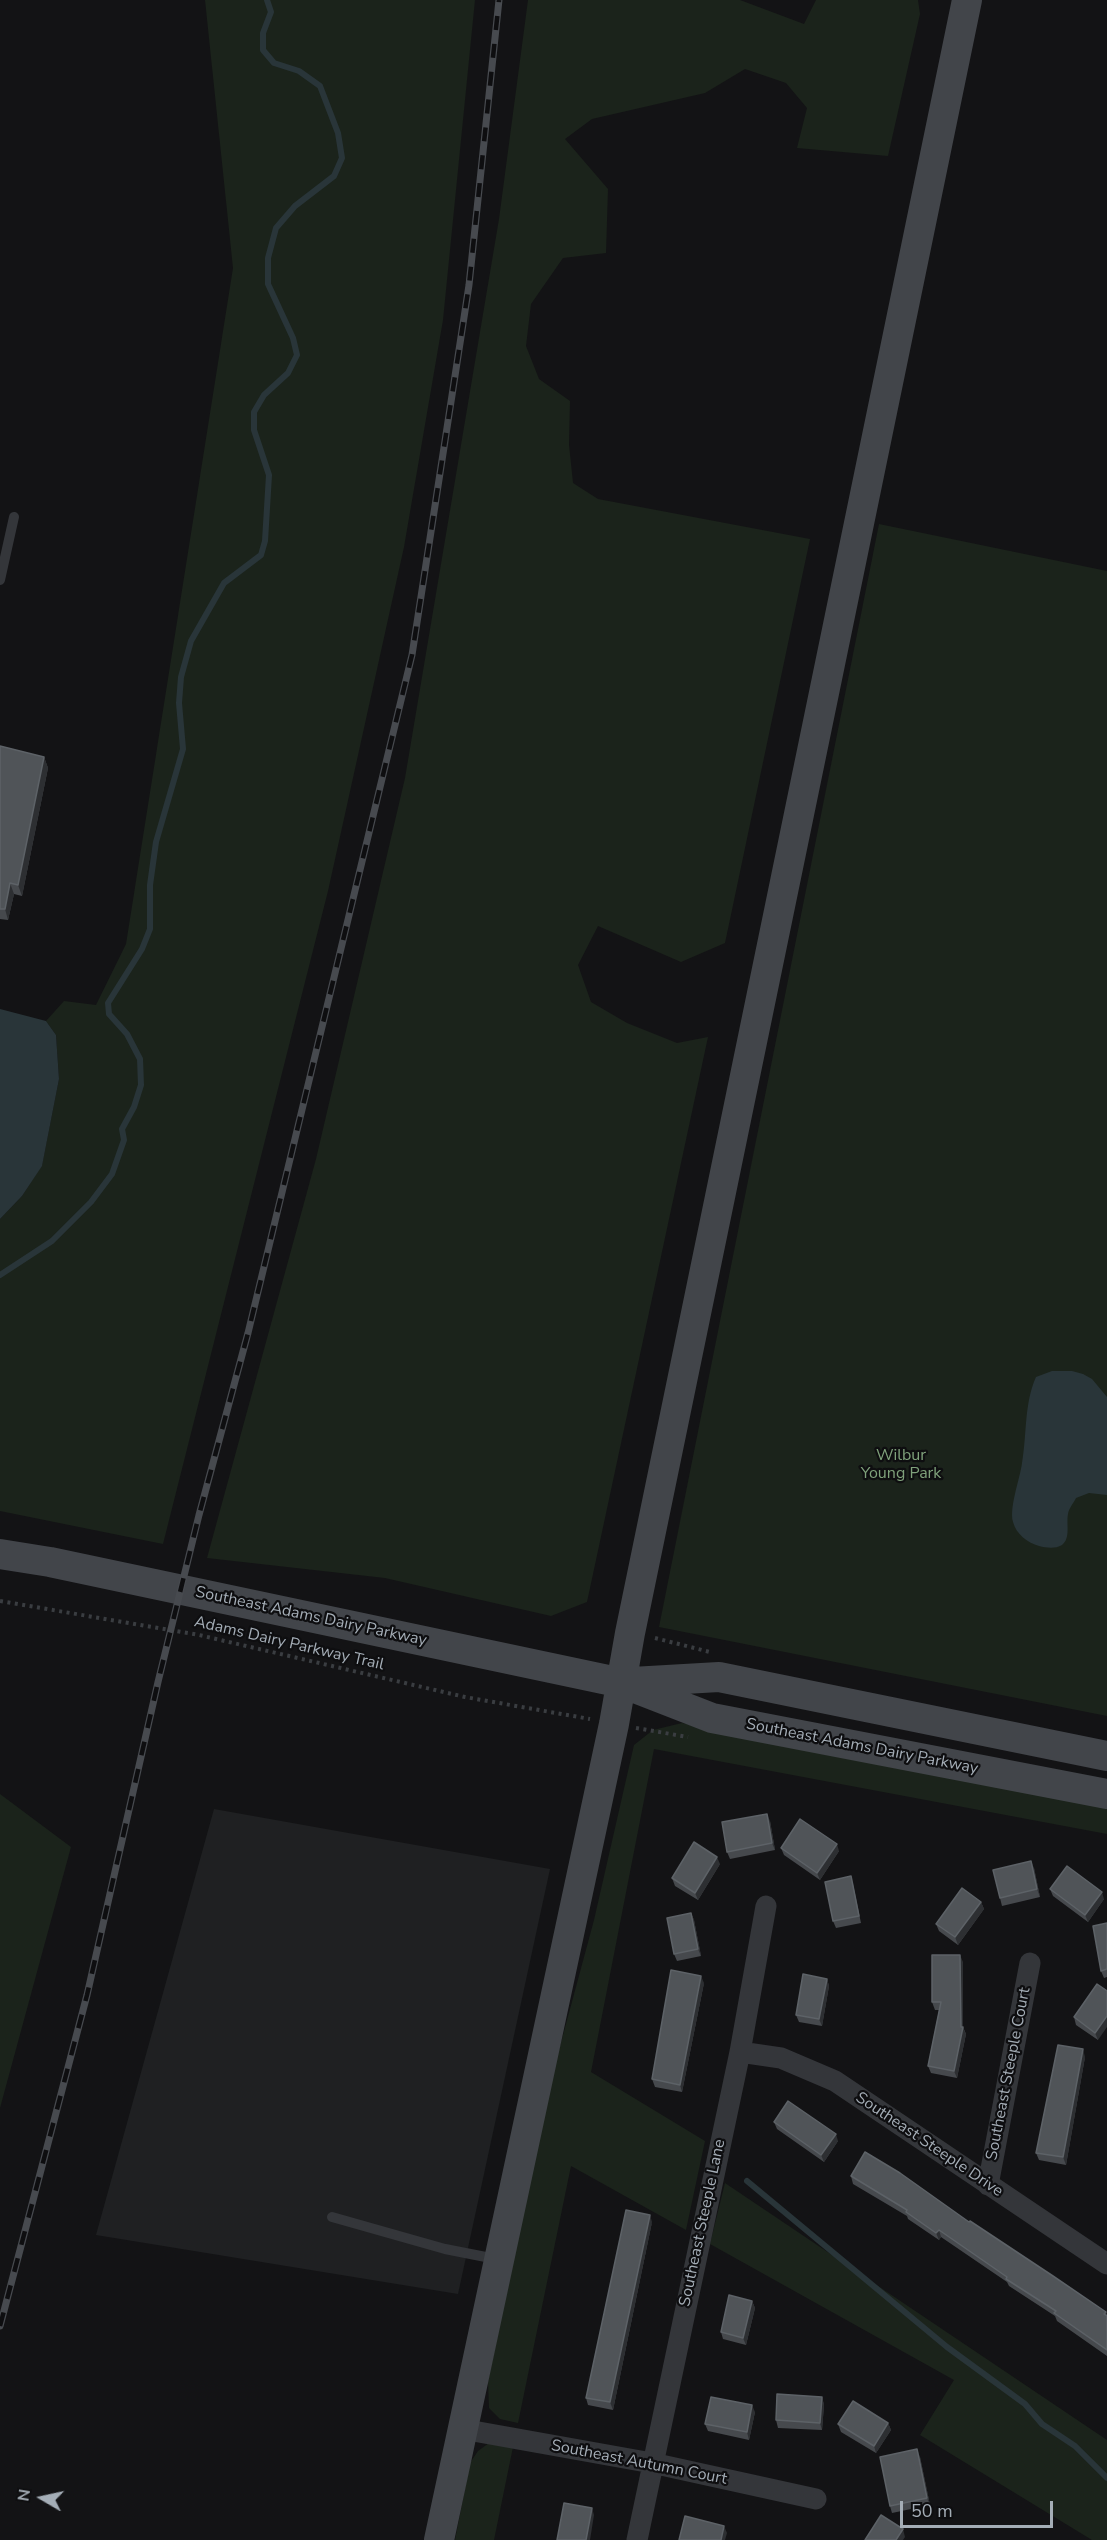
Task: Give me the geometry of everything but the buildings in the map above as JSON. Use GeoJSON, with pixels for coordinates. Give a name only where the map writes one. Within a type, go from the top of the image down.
{"type":"FeatureCollection","features":[{"type":"Feature","properties":{"kind":"main road"},"geometry":{"type":"LineString","coordinates":[[439,2540],[622,1683],[634,1609],[967,0]]}},
{"type":"Feature","properties":{"kind":"main road","name":"Southeast Adams Dairy Parkway"},"geometry":{"type":"LineString","coordinates":[[0,1554],[62,1564],[622,1683],[712,1718],[1107,1794]]}},
{"type":"Feature","properties":{"kind":"main road","name":"Southeast Adams Dairy Parkway"},"geometry":{"type":"LineString","coordinates":[[622,1683],[719,1677],[1107,1756]]}},
{"type":"Feature","properties":{"kind":"street","name":"Southeast Steeple Lane"},"geometry":{"type":"LineString","coordinates":[[637,2540],[740,2052],[766,1906]]}},
{"type":"Feature","properties":{"kind":"street","name":"Southeast Steeple Court"},"geometry":{"type":"LineString","coordinates":[[988,2185],[1030,1964]]}},
{"type":"Feature","properties":{"kind":"street","name":"Southeast Steeple Drive"},"geometry":{"type":"LineString","coordinates":[[740,2052],[781,2058],[835,2081],[1107,2264]]}},
{"type":"Feature","properties":{"kind":"street","name":"Southeast Autumn Court"},"geometry":{"type":"LineString","coordinates":[[462,2429],[652,2463],[816,2499]]}},
{"type":"Feature","properties":{"kind":"lane"},"geometry":{"type":"LineString","coordinates":[[0,580],[14,517]]}},
{"type":"Feature","properties":{"kind":"lane"},"geometry":{"type":"LineString","coordinates":[[332,2217],[445,2249],[500,2260]]}},
{"type":"Feature","properties":{"kind":"path","name":"Adams Dairy Parkway Trail"},"geometry":{"type":"LineString","coordinates":[[0,1601],[199,1635],[465,1697],[572,1716]]}},
{"type":"Feature","properties":{"kind":"shaded area"},"geometry":{"type":"Polygon","coordinates":[[[0,1009],[46,1021],[56,1035],[59,1079],[42,1166],[22,1196],[0,1219],[0,1009]]]}},
{"type":"Feature","properties":{"kind":"shaded area"},"geometry":{"type":"Polygon","coordinates":[[[1052,1371],[1072,1371],[1083,1374],[1092,1379],[1107,1397],[1107,1495],[1089,1493],[1076,1498],[1069,1512],[1065,1542],[1051,1548],[1035,1545],[1023,1537],[1017,1530],[1012,1516],[1032,1387],[1036,1377],[1052,1371]]]}},
{"type":"Feature","properties":{"kind":"shaded area"},"geometry":{"type":"Polygon","coordinates":[[[214,1809],[550,1869],[458,2294],[96,2235],[214,1809]]]}},
{"type":"Feature","properties":{"kind":"green space"},"geometry":{"type":"Polygon","coordinates":[[[205,0],[475,0],[443,320],[404,547],[328,891],[163,1544],[0,1511],[0,1219],[22,1196],[42,1165],[59,1079],[56,1035],[46,1021],[64,1001],[96,1005],[126,944],[233,268],[205,0]]]}},
{"type":"Feature","properties":{"kind":"green space"},"geometry":{"type":"Polygon","coordinates":[[[528,0],[740,0],[804,24],[816,0],[918,0],[920,14],[888,156],[797,148],[807,108],[786,83],[745,69],[705,93],[592,119],[565,139],[608,189],[606,253],[563,258],[531,304],[526,346],[539,379],[570,401],[569,445],[573,483],[598,499],[810,539],[725,943],[681,962],[598,926],[578,965],[591,1002],[627,1023],[677,1043],[708,1037],[587,1602],[551,1616],[385,1578],[207,1558],[316,1159],[405,778],[499,219],[528,0]]]}},
{"type":"Feature","properties":{"kind":"green space","name":"Wilbur Young Park"},"geometry":{"type":"Polygon","coordinates":[[[879,524],[1107,571],[1107,1716],[659,1627],[879,524]]]}},
{"type":"Feature","properties":{"kind":"green space"},"geometry":{"type":"Polygon","coordinates":[[[682,1723],[1107,1805],[1107,1834],[654,1749],[591,2072],[705,2141],[686,2230],[571,2166],[518,2423],[500,2419],[489,2408],[488,2381],[552,2076],[594,1920],[634,1745],[653,1730],[682,1723]]]}},
{"type":"Feature","properties":{"kind":"green space"},"geometry":{"type":"Polygon","coordinates":[[[0,1794],[71,1847],[0,2108],[0,1794]]]}},
{"type":"Feature","properties":{"kind":"green space"},"geometry":{"type":"Polygon","coordinates":[[[725,2183],[1107,2440],[1107,2540],[1092,2540],[920,2435],[954,2380],[710,2244],[725,2183]]]}},
{"type":"Feature","properties":{"kind":"green space"},"geometry":{"type":"Polygon","coordinates":[[[489,2443],[513,2447],[494,2540],[455,2540],[470,2463],[478,2451],[489,2443]]]}},
{"type":"Feature","properties":{"kind":"waterway"},"geometry":{"type":"LineString","coordinates":[[0,1275],[52,1241],[91,1202],[112,1174],[124,1140],[122,1129],[134,1107],[141,1085],[140,1059],[127,1034],[109,1014],[108,1003],[142,949],[150,929],[150,885],[156,842],[183,749],[179,703],[181,677],[191,641],[224,583],[261,555],[265,541],[269,475],[254,430],[254,412],[264,395],[288,373],[297,355],[293,338],[268,284],[268,258],[276,228],[295,206],[334,176],[342,158],[338,133],[320,86],[299,71],[274,63],[263,50],[263,33],[271,12],[267,0]]}},
{"type":"Feature","properties":{"kind":"waterway"},"geometry":{"type":"LineString","coordinates":[[747,2181],[947,2347],[1025,2404],[1042,2424],[1075,2446],[1107,2478]]}},
{"type":"Feature","properties":{"kind":"railway"},"geometry":{"type":"LineString","coordinates":[[0,2326],[87,1995],[158,1682],[199,1515],[248,1333],[412,655],[469,285],[499,0]]}}]}
